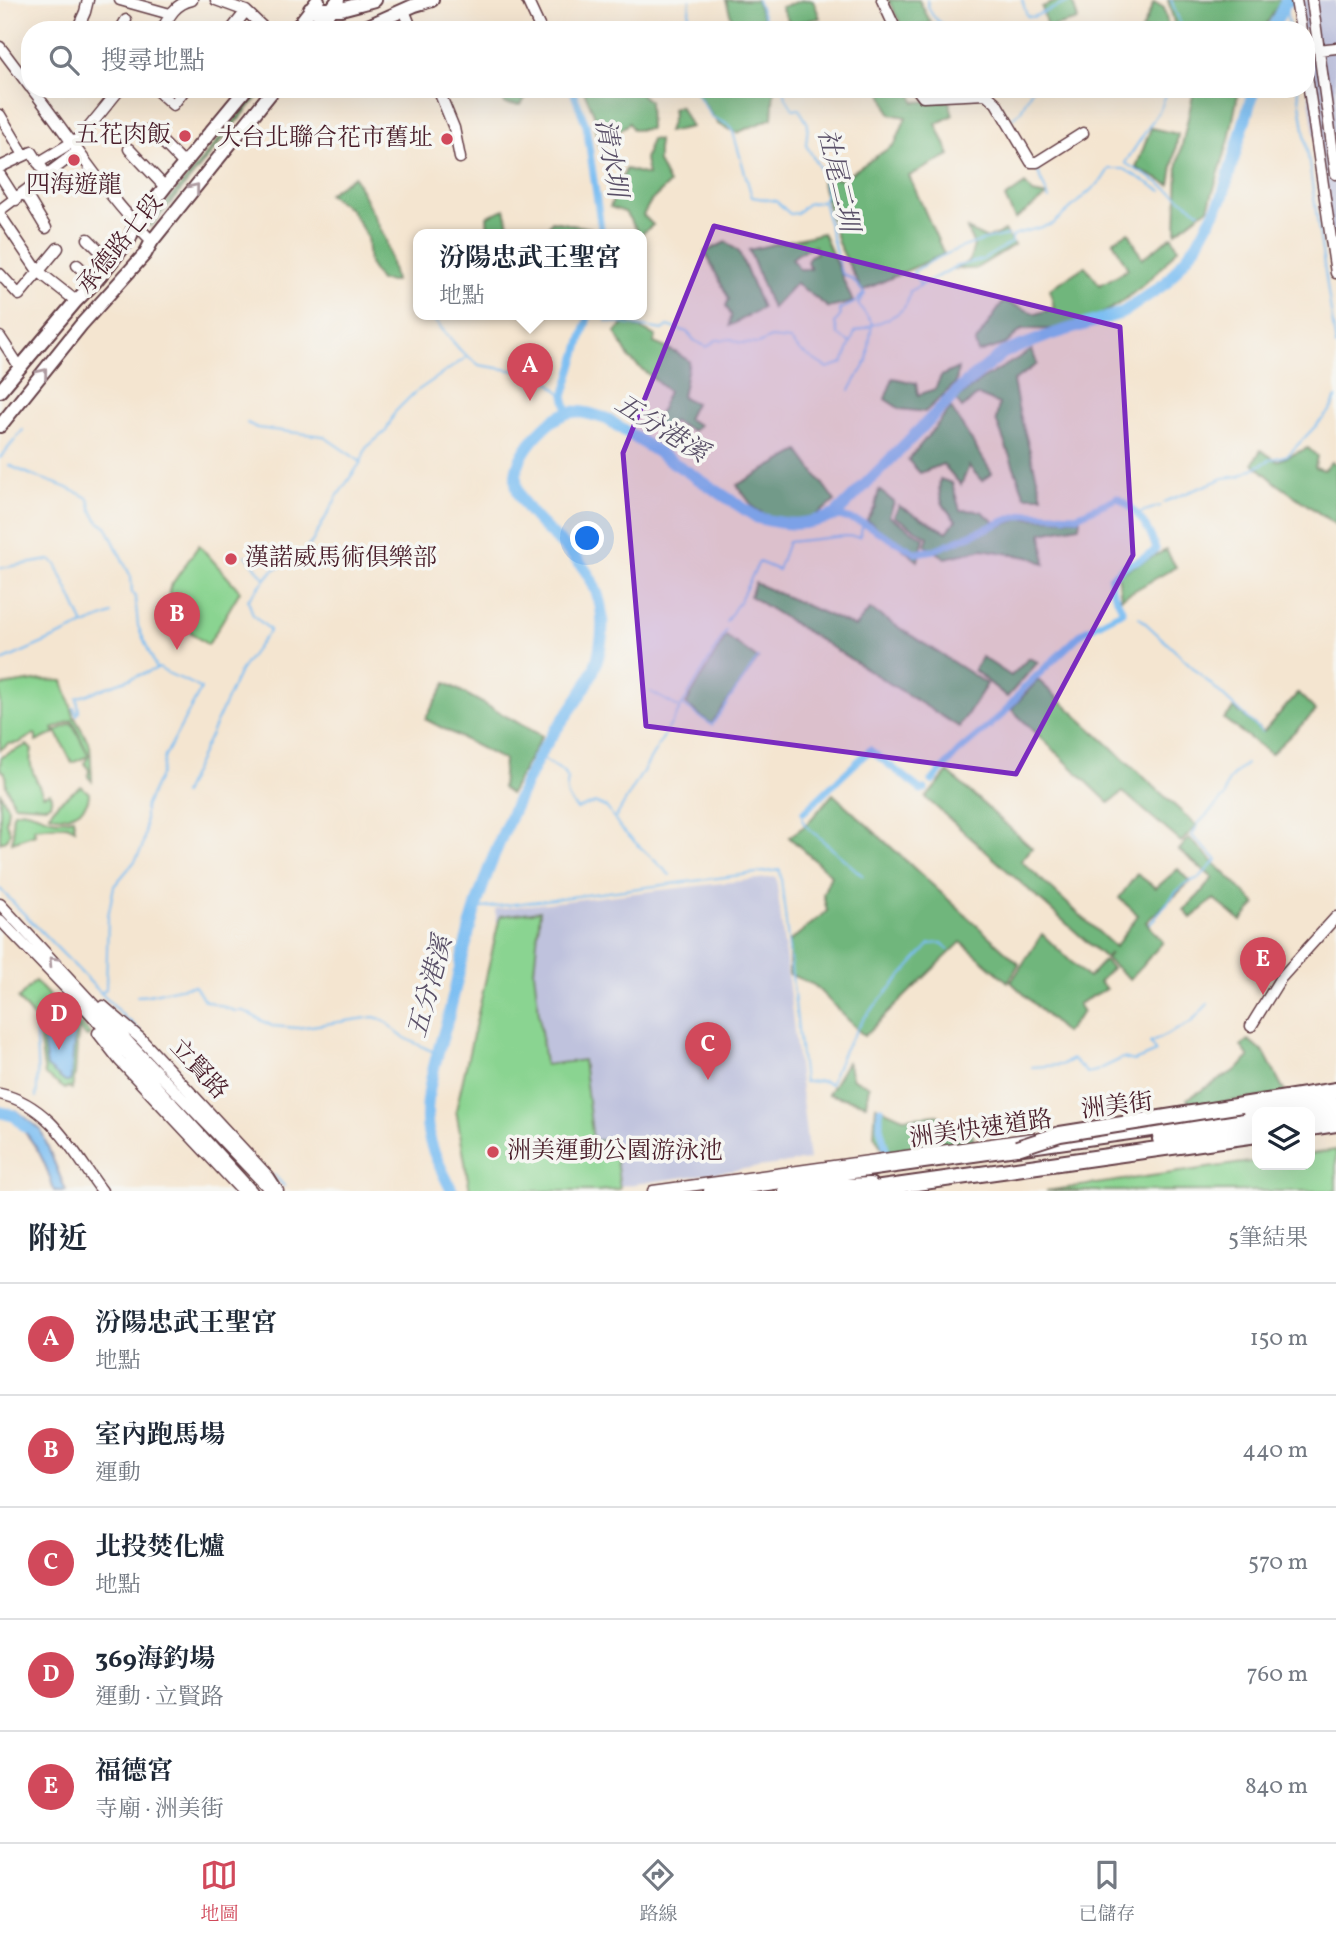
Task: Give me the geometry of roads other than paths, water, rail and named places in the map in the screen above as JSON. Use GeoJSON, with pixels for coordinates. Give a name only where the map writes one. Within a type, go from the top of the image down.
{"type":"FeatureCollection","features":[{"type":"Feature","properties":{"kind":"highway"},"geometry":{"type":"LineString","coordinates":[[1017,1148],[1060,1134],[1336,1090]]}},
{"type":"Feature","properties":{"kind":"highway"},"geometry":{"type":"LineString","coordinates":[[1310,1107],[1336,1104]]}},
{"type":"Feature","properties":{"kind":"highway"},"geometry":{"type":"LineString","coordinates":[[1315,1117],[1336,1114]]}},
{"type":"Feature","properties":{"kind":"highway","name":"洲美快速道路"},"geometry":{"type":"LineString","coordinates":[[711,1191],[1252,1115]]}},
{"type":"Feature","properties":{"kind":"highway"},"geometry":{"type":"LineString","coordinates":[[1315,1127],[1336,1124]]}},
{"type":"Feature","properties":{"kind":"highway"},"geometry":{"type":"LineString","coordinates":[[1015,1168],[1050,1156],[1252,1126]]}},
{"type":"Feature","properties":{"kind":"highway","name":"洲美快速道路"},"geometry":{"type":"LineString","coordinates":[[860,1191],[1252,1136]]}},
{"type":"Feature","properties":{"kind":"highway"},"geometry":{"type":"LineString","coordinates":[[786,1191],[873,1176],[926,1161]]}},
{"type":"Feature","properties":{"kind":"highway"},"geometry":{"type":"LineString","coordinates":[[808,1188],[900,1184]]}},
{"type":"Feature","properties":{"kind":"main road"},"geometry":{"type":"LineString","coordinates":[[379,21],[432,0]]}},
{"type":"Feature","properties":{"kind":"main road"},"geometry":{"type":"LineString","coordinates":[[302,21],[314,5],[327,15],[373,1]]}},
{"type":"Feature","properties":{"kind":"main road","name":"承德路七段"},"geometry":{"type":"LineString","coordinates":[[0,391],[19,366],[95,282],[129,240],[135,225],[239,98]]}},
{"type":"Feature","properties":{"kind":"main road","name":"承德路七段"},"geometry":{"type":"LineString","coordinates":[[0,426],[81,326],[145,254],[152,241],[268,98]]}},
{"type":"Feature","properties":{"kind":"street"},"geometry":{"type":"LineString","coordinates":[[81,21],[88,0]]}},
{"type":"Feature","properties":{"kind":"street"},"geometry":{"type":"LineString","coordinates":[[120,0],[170,14]]}},
{"type":"Feature","properties":{"kind":"street"},"geometry":{"type":"LineString","coordinates":[[166,21],[170,14],[187,0]]}},
{"type":"Feature","properties":{"kind":"street"},"geometry":{"type":"LineString","coordinates":[[216,0],[246,11],[257,21]]}},
{"type":"Feature","properties":{"kind":"street"},"geometry":{"type":"LineString","coordinates":[[527,0],[537,21]]}},
{"type":"Feature","properties":{"kind":"street"},"geometry":{"type":"LineString","coordinates":[[882,0],[892,21]]}},
{"type":"Feature","properties":{"kind":"street"},"geometry":{"type":"LineString","coordinates":[[1296,0],[1300,21]]}},
{"type":"Feature","properties":{"kind":"street"},"geometry":{"type":"LineString","coordinates":[[1312,0],[1315,21]]}},
{"type":"Feature","properties":{"kind":"street"},"geometry":{"type":"LineString","coordinates":[[404,10],[408,21]]}},
{"type":"Feature","properties":{"kind":"street"},"geometry":{"type":"LineString","coordinates":[[238,21],[246,11]]}},
{"type":"Feature","properties":{"kind":"street"},"geometry":{"type":"LineString","coordinates":[[1315,25],[1336,174]]}},
{"type":"Feature","properties":{"kind":"street"},"geometry":{"type":"LineString","coordinates":[[1318,50],[1336,48]]}},
{"type":"Feature","properties":{"kind":"street"},"geometry":{"type":"LineString","coordinates":[[1,50],[21,76]]}},
{"type":"Feature","properties":{"kind":"street"},"geometry":{"type":"LineString","coordinates":[[38,98],[121,209],[152,241]]}},
{"type":"Feature","properties":{"kind":"street"},"geometry":{"type":"LineString","coordinates":[[76,301],[38,271],[0,213],[47,176],[76,147],[113,98]]}},
{"type":"Feature","properties":{"kind":"street"},"geometry":{"type":"LineString","coordinates":[[165,98],[173,105],[178,98]]}},
{"type":"Feature","properties":{"kind":"street"},"geometry":{"type":"LineString","coordinates":[[442,98],[454,128],[460,158]]}},
{"type":"Feature","properties":{"kind":"street"},"geometry":{"type":"LineString","coordinates":[[990,98],[1031,162],[1037,162],[1083,133]]}},
{"type":"Feature","properties":{"kind":"street"},"geometry":{"type":"LineString","coordinates":[[1311,98],[1334,223],[1336,272]]}},
{"type":"Feature","properties":{"kind":"street"},"geometry":{"type":"LineString","coordinates":[[0,115],[24,155]]}},
{"type":"Feature","properties":{"kind":"street"},"geometry":{"type":"LineString","coordinates":[[150,129],[184,164]]}},
{"type":"Feature","properties":{"kind":"street"},"geometry":{"type":"LineString","coordinates":[[38,163],[76,147]]}},
{"type":"Feature","properties":{"kind":"street"},"geometry":{"type":"LineString","coordinates":[[129,149],[165,187]]}},
{"type":"Feature","properties":{"kind":"street"},"geometry":{"type":"LineString","coordinates":[[0,167],[32,152],[47,176]]}},
{"type":"Feature","properties":{"kind":"street"},"geometry":{"type":"LineString","coordinates":[[0,175],[46,228]]}},
{"type":"Feature","properties":{"kind":"street"},"geometry":{"type":"LineString","coordinates":[[88,239],[111,262]]}},
{"type":"Feature","properties":{"kind":"street"},"geometry":{"type":"LineString","coordinates":[[0,274],[19,295],[58,248]]}},
{"type":"Feature","properties":{"kind":"street"},"geometry":{"type":"LineString","coordinates":[[77,265],[95,282]]}},
{"type":"Feature","properties":{"kind":"street"},"geometry":{"type":"LineString","coordinates":[[0,337],[19,366]]}},
{"type":"Feature","properties":{"kind":"street","name":"立賢路"},"geometry":{"type":"LineString","coordinates":[[0,904],[22,936],[73,990],[127,1054]]}},
{"type":"Feature","properties":{"kind":"street"},"geometry":{"type":"LineString","coordinates":[[1251,1026],[1280,979],[1336,917]]}},
{"type":"Feature","properties":{"kind":"street","name":"立賢路"},"geometry":{"type":"LineString","coordinates":[[0,920],[22,936]]}},
{"type":"Feature","properties":{"kind":"street","name":"立賢路"},"geometry":{"type":"LineString","coordinates":[[73,990],[102,1029],[127,1054]]}},
{"type":"Feature","properties":{"kind":"street","name":"立賢路"},"geometry":{"type":"LineString","coordinates":[[73,990],[119,1060],[244,1191]]}},
{"type":"Feature","properties":{"kind":"street","name":"立賢路"},"geometry":{"type":"LineString","coordinates":[[73,990],[91,996],[140,1038],[268,1177],[277,1191]]}},
{"type":"Feature","properties":{"kind":"street"},"geometry":{"type":"LineString","coordinates":[[127,1054],[167,1081],[203,1112],[277,1191]]}},
{"type":"Feature","properties":{"kind":"street"},"geometry":{"type":"LineString","coordinates":[[127,1054],[244,1191]]}},
{"type":"Feature","properties":{"kind":"street"},"geometry":{"type":"LineString","coordinates":[[127,1054],[252,1191]]}},
{"type":"Feature","properties":{"kind":"street"},"geometry":{"type":"LineString","coordinates":[[167,1081],[271,1191]]}},
{"type":"Feature","properties":{"kind":"street"},"geometry":{"type":"LineString","coordinates":[[0,1094],[32,1105],[51,1120],[102,1191]]}},
{"type":"Feature","properties":{"kind":"street","name":"洲美街"},"geometry":{"type":"LineString","coordinates":[[653,1191],[977,1144],[1336,1099]]}},
{"type":"Feature","properties":{"kind":"water"},"geometry":{"type":"Polygon","coordinates":[[[54,1006],[75,1028],[69,1082],[65,1082],[47,1067],[40,1018],[54,1006]]]}},
{"type":"Feature","properties":{"kind":"water"},"geometry":{"type":"Polygon","coordinates":[[[16,1110],[41,1130],[66,1191],[54,1191],[39,1152],[14,1119],[16,1110]]]}},
{"type":"Feature","properties":{"kind":"waterway"},"geometry":{"type":"LineString","coordinates":[[688,21],[690,0]]}},
{"type":"Feature","properties":{"kind":"waterway","name":"社尾二圳"},"geometry":{"type":"LineString","coordinates":[[757,0],[765,21]]}},
{"type":"Feature","properties":{"kind":"waterway"},"geometry":{"type":"LineString","coordinates":[[927,0],[930,11],[938,21]]}},
{"type":"Feature","properties":{"kind":"waterway"},"geometry":{"type":"LineString","coordinates":[[1022,0],[1027,16],[1033,17],[1073,0]]}},
{"type":"Feature","properties":{"kind":"waterway"},"geometry":{"type":"LineString","coordinates":[[1171,0],[1179,21]]}},
{"type":"Feature","properties":{"kind":"waterway","name":"五分港溪"},"geometry":{"type":"LineString","coordinates":[[1276,21],[1285,3],[1290,0]]}},
{"type":"Feature","properties":{"kind":"waterway"},"geometry":{"type":"LineString","coordinates":[[1285,3],[1288,21]]}},
{"type":"Feature","properties":{"kind":"waterway","name":"清水圳"},"geometry":{"type":"LineString","coordinates":[[576,98],[586,125],[601,229]]}},
{"type":"Feature","properties":{"kind":"waterway"},"geometry":{"type":"LineString","coordinates":[[700,98],[712,117],[729,125],[733,132],[752,197],[776,201],[790,214],[797,213],[807,204],[823,201]]}},
{"type":"Feature","properties":{"kind":"waterway","name":"社尾二圳"},"geometry":{"type":"LineString","coordinates":[[786,98],[793,109],[799,109],[808,124],[806,145],[823,174],[826,193],[823,201],[841,273],[852,279],[865,294],[858,304],[872,323],[867,361],[850,390]]}},
{"type":"Feature","properties":{"kind":"waterway"},"geometry":{"type":"LineString","coordinates":[[1011,119],[1020,112],[1027,98]]}},
{"type":"Feature","properties":{"kind":"waterway"},"geometry":{"type":"LineString","coordinates":[[1165,98],[1125,163],[1200,212]]}},
{"type":"Feature","properties":{"kind":"waterway","name":"五分港溪"},"geometry":{"type":"LineString","coordinates":[[452,1191],[432,1146],[427,1126],[428,1104],[434,1067],[471,924],[488,871],[520,795],[538,758],[590,678],[601,640],[601,609],[594,586],[582,566],[531,513],[519,495],[516,475],[523,453],[553,420],[567,413],[581,412],[607,419],[758,518],[797,524],[835,515],[965,384],[1003,353],[1122,313],[1166,283],[1197,244],[1222,198],[1251,98]]}},
{"type":"Feature","properties":{"kind":"waterway"},"geometry":{"type":"LineString","coordinates":[[1299,98],[1336,346]]}},
{"type":"Feature","properties":{"kind":"waterway"},"geometry":{"type":"LineString","coordinates":[[1036,167],[1049,199]]}},
{"type":"Feature","properties":{"kind":"waterway"},"geometry":{"type":"LineString","coordinates":[[873,325],[903,309],[910,291],[957,266],[982,260],[1012,242],[1012,237],[1016,234],[1053,224],[1102,180],[1109,169],[1124,169],[1162,191]]}},
{"type":"Feature","properties":{"kind":"waterway"},"geometry":{"type":"LineString","coordinates":[[920,284],[913,272],[924,265],[972,244],[1009,235]]}},
{"type":"Feature","properties":{"kind":"waterway"},"geometry":{"type":"LineString","coordinates":[[849,342],[838,335],[835,323],[841,315],[839,310],[856,302],[863,294]]}},
{"type":"Feature","properties":{"kind":"waterway"},"geometry":{"type":"LineString","coordinates":[[434,320],[460,350],[479,365],[541,375],[564,396]]}},
{"type":"Feature","properties":{"kind":"waterway","name":"清水圳"},"geometry":{"type":"LineString","coordinates":[[568,412],[564,396],[587,320]]}},
{"type":"Feature","properties":{"kind":"waterway"},"geometry":{"type":"LineString","coordinates":[[606,321],[663,330],[668,326],[687,332],[695,341],[707,347],[716,340],[732,339],[740,343],[758,344],[771,338],[790,340],[800,351],[827,368],[843,363],[855,332],[870,326]]}},
{"type":"Feature","properties":{"kind":"waterway"},"geometry":{"type":"LineString","coordinates":[[247,423],[257,428],[323,436],[361,462],[366,448],[386,431],[395,412],[414,393],[467,357]]}},
{"type":"Feature","properties":{"kind":"waterway"},"geometry":{"type":"LineString","coordinates":[[1164,502],[1224,478],[1239,476],[1272,459],[1288,455],[1330,411],[1336,398]]}},
{"type":"Feature","properties":{"kind":"waterway"},"geometry":{"type":"LineString","coordinates":[[0,458],[23,430]]}},
{"type":"Feature","properties":{"kind":"waterway"},"geometry":{"type":"LineString","coordinates":[[183,794],[240,671],[270,630],[253,615],[248,600],[273,570],[299,558],[312,542],[338,495],[361,462]]}},
{"type":"Feature","properties":{"kind":"waterway"},"geometry":{"type":"LineString","coordinates":[[9,465],[89,499],[94,515],[106,526],[131,577],[138,626],[156,668]]}},
{"type":"Feature","properties":{"kind":"waterway"},"geometry":{"type":"LineString","coordinates":[[835,515],[863,523],[916,553],[934,550],[1012,518],[1028,514],[1077,516],[1117,498],[1136,513],[1156,549],[1121,569],[1111,578],[1112,589],[1123,611],[1083,632],[1024,688],[1003,714],[958,752],[932,781]]}},
{"type":"Feature","properties":{"kind":"waterway"},"geometry":{"type":"LineString","coordinates":[[1136,514],[1160,506]]}},
{"type":"Feature","properties":{"kind":"waterway"},"geometry":{"type":"LineString","coordinates":[[726,622],[759,562],[778,570],[788,542],[860,537],[863,523]]}},
{"type":"Feature","properties":{"kind":"waterway"},"geometry":{"type":"LineString","coordinates":[[246,555],[264,578]]}},
{"type":"Feature","properties":{"kind":"waterway"},"geometry":{"type":"LineString","coordinates":[[0,568],[50,560],[56,564],[84,625],[0,662]]}},
{"type":"Feature","properties":{"kind":"waterway"},"geometry":{"type":"LineString","coordinates":[[84,625],[112,614]]}},
{"type":"Feature","properties":{"kind":"waterway"},"geometry":{"type":"LineString","coordinates":[[1139,617],[1262,732]]}},
{"type":"Feature","properties":{"kind":"waterway"},"geometry":{"type":"LineString","coordinates":[[616,817],[726,631]]}},
{"type":"Feature","properties":{"kind":"waterway"},"geometry":{"type":"LineString","coordinates":[[684,706],[712,725],[758,658]]}},
{"type":"Feature","properties":{"kind":"waterway"},"geometry":{"type":"LineString","coordinates":[[74,708],[77,715],[77,698],[159,668],[201,689],[165,756],[161,773],[145,807],[142,848],[114,886],[108,916],[106,989],[101,993]]}},
{"type":"Feature","properties":{"kind":"waterway"},"geometry":{"type":"LineString","coordinates":[[651,692],[678,707]]}},
{"type":"Feature","properties":{"kind":"waterway"},"geometry":{"type":"LineString","coordinates":[[866,750],[869,756]]}},
{"type":"Feature","properties":{"kind":"waterway"},"geometry":{"type":"LineString","coordinates":[[804,812],[870,750],[921,790],[925,789]]}},
{"type":"Feature","properties":{"kind":"waterway"},"geometry":{"type":"LineString","coordinates":[[539,757],[564,772],[568,779],[568,795],[577,809],[596,803],[607,808],[622,830],[670,875]]}},
{"type":"Feature","properties":{"kind":"waterway"},"geometry":{"type":"LineString","coordinates":[[1150,924],[1176,892],[1186,883],[1199,878],[1217,860],[1192,836],[1199,823],[1225,796],[1231,778],[1246,764]]}},
{"type":"Feature","properties":{"kind":"waterway"},"geometry":{"type":"LineString","coordinates":[[804,812],[804,824],[863,876]]}},
{"type":"Feature","properties":{"kind":"waterway"},"geometry":{"type":"LineString","coordinates":[[475,909],[780,870],[804,1082],[823,1081],[830,1084],[844,1050],[865,1017],[930,944],[942,943],[949,950]]}},
{"type":"Feature","properties":{"kind":"waterway"},"geometry":{"type":"LineString","coordinates":[[0,889],[131,1024]]}},
{"type":"Feature","properties":{"kind":"waterway"},"geometry":{"type":"LineString","coordinates":[[137,996],[195,986],[204,1000],[235,1011],[244,1011],[272,1026],[297,1028],[374,1017],[384,1020],[406,1039],[438,1054]]}},
{"type":"Feature","properties":{"kind":"waterway"},"geometry":{"type":"LineString","coordinates":[[1032,1067],[1061,1065],[1073,1059],[1087,1073],[1123,1058],[1134,1061],[1156,1052],[1150,1043],[1190,1023],[1208,1004]]}},
{"type":"Feature","properties":{"kind":"waterway"},"geometry":{"type":"LineString","coordinates":[[130,1021],[141,1032]]}},
{"type":"Feature","properties":{"kind":"waterway"},"geometry":{"type":"LineString","coordinates":[[36,1025],[36,1097]]}},
{"type":"Feature","properties":{"kind":"waterway"},"geometry":{"type":"LineString","coordinates":[[154,1046],[164,1056],[166,1054]]}},
{"type":"Feature","properties":{"kind":"waterway"},"geometry":{"type":"LineString","coordinates":[[880,1109],[880,1127],[886,1149]]}},
{"type":"Feature","properties":{"kind":"waterway"},"geometry":{"type":"LineString","coordinates":[[0,1112],[15,1116],[26,1127]]}},
{"type":"Feature","properties":{"kind":"waterway"},"geometry":{"type":"LineString","coordinates":[[274,1175],[284,1186]]}},
{"type":"Feature","properties":{"kind":"place","name":"五花肉飯"},"geometry":{"type":"Point","coordinates":[185,136]}},
{"type":"Feature","properties":{"kind":"place","name":"大台北聯合花市舊址"},"geometry":{"type":"Point","coordinates":[447,139]}},
{"type":"Feature","properties":{"kind":"place","name":"四海遊龍"},"geometry":{"type":"Point","coordinates":[74,160]}},
{"type":"Feature","properties":{"kind":"place","name":"汾陽忠武王聖宮"},"geometry":{"type":"Point","coordinates":[530,401]}},
{"type":"Feature","properties":{"kind":"place","name":"漢諾威馬術俱樂部"},"geometry":{"type":"Point","coordinates":[231,559]}},
{"type":"Feature","properties":{"kind":"place","name":"室內跑馬場"},"geometry":{"type":"Point","coordinates":[177,650]}},
{"type":"Feature","properties":{"kind":"place","name":"福德宮"},"geometry":{"type":"Point","coordinates":[1263,995]}},
{"type":"Feature","properties":{"kind":"place","name":"369海釣場"},"geometry":{"type":"Point","coordinates":[59,1050]}},
{"type":"Feature","properties":{"kind":"place","name":"北投焚化爐"},"geometry":{"type":"Point","coordinates":[708,1080]}},
{"type":"Feature","properties":{"kind":"place","name":"洲美運動公園游泳池"},"geometry":{"type":"Point","coordinates":[493,1152]}}]}
